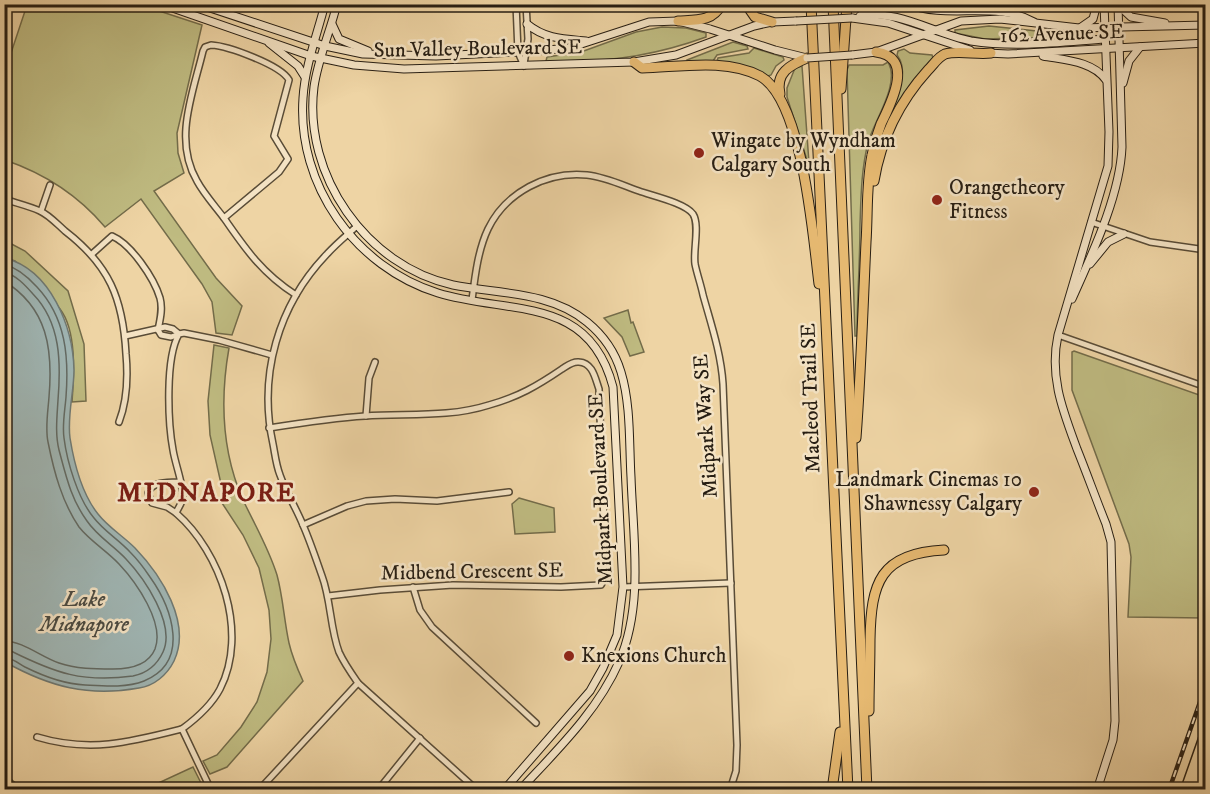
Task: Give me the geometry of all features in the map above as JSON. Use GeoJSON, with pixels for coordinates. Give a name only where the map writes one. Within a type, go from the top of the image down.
{"type":"FeatureCollection","features":[{"type":"Feature","properties":{"kind":"highway"},"geometry":{"type":"LineString","coordinates":[[678,21],[704,20],[712,17],[722,4]]}},
{"type":"Feature","properties":{"kind":"highway"},"geometry":{"type":"LineString","coordinates":[[746,4],[755,17],[772,22]]}},
{"type":"Feature","properties":{"kind":"highway","name":"Macleod Trail SE"},"geometry":{"type":"LineString","coordinates":[[811,4],[848,789]]}},
{"type":"Feature","properties":{"kind":"highway","name":"Macleod Trail SE"},"geometry":{"type":"LineString","coordinates":[[833,4],[867,789]]}},
{"type":"Feature","properties":{"kind":"highway"},"geometry":{"type":"LineString","coordinates":[[839,154],[847,4]]}},
{"type":"Feature","properties":{"kind":"highway"},"geometry":{"type":"LineString","coordinates":[[853,478],[862,366],[867,190],[876,139],[897,87],[898,77],[890,58],[876,52]]}},
{"type":"Feature","properties":{"kind":"highway"},"geometry":{"type":"LineString","coordinates":[[868,213],[875,172],[886,136],[895,116],[915,86],[939,58],[948,53],[992,53]]}},
{"type":"Feature","properties":{"kind":"highway"},"geometry":{"type":"LineString","coordinates":[[807,58],[790,66],[781,76],[778,90],[803,166],[827,346]]}},
{"type":"Feature","properties":{"kind":"highway"},"geometry":{"type":"LineString","coordinates":[[634,62],[642,68],[715,65],[737,68],[770,83],[782,102]]}},
{"type":"Feature","properties":{"kind":"highway"},"geometry":{"type":"LineString","coordinates":[[864,733],[869,717],[870,616],[878,582],[889,568],[905,557],[926,551],[944,550]]}},
{"type":"Feature","properties":{"kind":"highway"},"geometry":{"type":"LineString","coordinates":[[832,789],[843,709]]}},
{"type":"Feature","properties":{"kind":"street","name":"Sun Valley Boulevard SE"},"geometry":{"type":"LineString","coordinates":[[161,4],[311,56],[387,69],[634,62],[675,55],[754,26],[772,22],[852,18]]}},
{"type":"Feature","properties":{"kind":"street","name":"Sun Valley Boulevard SE"},"geometry":{"type":"LineString","coordinates":[[198,4],[314,43],[376,54],[436,56],[569,48],[649,22],[678,21],[807,58],[852,55]]}},
{"type":"Feature","properties":{"kind":"street","name":"Midpark Boulevard SE"},"geometry":{"type":"LineString","coordinates":[[325,4],[305,76],[303,111],[307,151],[322,195],[348,234],[372,258],[409,282],[438,293],[550,314],[577,330],[601,355],[610,374],[615,397],[623,586],[616,635],[599,676],[580,705],[504,789]]}},
{"type":"Feature","properties":{"kind":"street","name":"Midpark Boulevard SE"},"geometry":{"type":"LineString","coordinates":[[337,4],[314,87],[313,110],[319,150],[331,185],[357,226],[387,254],[413,271],[441,281],[543,300],[562,306],[578,315],[594,328],[607,344],[616,359],[624,381],[627,403],[634,586],[627,638],[620,660],[589,711],[520,789]]}},
{"type":"Feature","properties":{"kind":"street"},"geometry":{"type":"LineString","coordinates":[[516,4],[518,52],[524,66]]}},
{"type":"Feature","properties":{"kind":"street"},"geometry":{"type":"LineString","coordinates":[[524,66],[527,52],[526,4]]}},
{"type":"Feature","properties":{"kind":"street"},"geometry":{"type":"LineString","coordinates":[[852,18],[877,4]]}},
{"type":"Feature","properties":{"kind":"street"},"geometry":{"type":"LineString","coordinates":[[908,4],[932,10],[997,10],[1024,16],[1036,24]]}},
{"type":"Feature","properties":{"kind":"street"},"geometry":{"type":"LineString","coordinates":[[1079,28],[1093,19],[1097,4]]}},
{"type":"Feature","properties":{"kind":"street"},"geometry":{"type":"LineString","coordinates":[[1099,789],[1113,740],[1115,721],[1111,543],[1057,391],[1054,362],[1058,335],[1104,183],[1109,158],[1104,4]]}},
{"type":"Feature","properties":{"kind":"street"},"geometry":{"type":"LineString","coordinates":[[1118,5],[1131,16],[1188,26]]}},
{"type":"Feature","properties":{"kind":"street"},"geometry":{"type":"LineString","coordinates":[[1064,318],[1102,225],[1120,168],[1122,147],[1118,5]]}},
{"type":"Feature","properties":{"kind":"street"},"geometry":{"type":"LineString","coordinates":[[852,18],[871,14],[896,17],[962,39],[993,43],[1105,39],[1118,27]]}},
{"type":"Feature","properties":{"kind":"street","name":"162 Avenue SE"},"geometry":{"type":"LineString","coordinates":[[852,18],[882,22],[958,47],[992,53],[1032,53],[1206,43]]}},
{"type":"Feature","properties":{"kind":"street","name":"162 Avenue SE"},"geometry":{"type":"LineString","coordinates":[[852,55],[876,52],[961,21],[988,18],[1079,28],[1206,25]]}},
{"type":"Feature","properties":{"kind":"street"},"geometry":{"type":"LineString","coordinates":[[332,24],[339,39],[376,54]]}},
{"type":"Feature","properties":{"kind":"street"},"geometry":{"type":"LineString","coordinates":[[527,24],[552,38],[592,41]]}},
{"type":"Feature","properties":{"kind":"street"},"geometry":{"type":"LineString","coordinates":[[262,38],[298,66],[305,76]]}},
{"type":"Feature","properties":{"kind":"street"},"geometry":{"type":"LineString","coordinates":[[224,218],[279,172],[288,159],[274,136],[289,80],[284,72],[267,63],[211,45],[203,51],[187,121],[185,145],[189,165],[198,182],[257,264],[296,295]]}},
{"type":"Feature","properties":{"kind":"street"},"geometry":{"type":"LineString","coordinates":[[1120,88],[1129,61],[1140,47]]}},
{"type":"Feature","properties":{"kind":"street"},"geometry":{"type":"LineString","coordinates":[[1032,53],[1091,67],[1100,72],[1106,80]]}},
{"type":"Feature","properties":{"kind":"street","name":"Midpark Way SE"},"geometry":{"type":"LineString","coordinates":[[474,288],[482,246],[493,220],[508,201],[517,194],[545,180],[573,175],[603,178],[691,211],[696,222],[695,266],[722,368],[737,746],[735,771],[730,789]]}},
{"type":"Feature","properties":{"kind":"street"},"geometry":{"type":"LineString","coordinates":[[41,211],[50,185]]}},
{"type":"Feature","properties":{"kind":"street"},"geometry":{"type":"LineString","coordinates":[[4,199],[41,211],[92,254],[109,281],[119,302],[125,336],[127,372],[120,422]]}},
{"type":"Feature","properties":{"kind":"street"},"geometry":{"type":"LineString","coordinates":[[1091,222],[1150,242],[1206,250]]}},
{"type":"Feature","properties":{"kind":"street"},"geometry":{"type":"LineString","coordinates":[[357,226],[327,254],[296,295],[278,333],[272,355],[268,397],[270,428],[279,474],[303,525],[324,580],[339,653],[348,669],[358,683],[477,789]]}},
{"type":"Feature","properties":{"kind":"street"},"geometry":{"type":"LineString","coordinates":[[1085,270],[1108,242],[1124,234]]}},
{"type":"Feature","properties":{"kind":"street"},"geometry":{"type":"LineString","coordinates":[[92,254],[112,236],[135,255],[152,280],[160,298],[162,313],[158,330],[161,335],[171,337],[184,333],[272,355]]}},
{"type":"Feature","properties":{"kind":"street"},"geometry":{"type":"LineString","coordinates":[[472,300],[474,288]]}},
{"type":"Feature","properties":{"kind":"street"},"geometry":{"type":"LineString","coordinates":[[125,336],[158,330]]}},
{"type":"Feature","properties":{"kind":"street"},"geometry":{"type":"LineString","coordinates":[[176,513],[183,499],[170,428],[169,392],[175,339],[178,334]]}},
{"type":"Feature","properties":{"kind":"street"},"geometry":{"type":"LineString","coordinates":[[1058,335],[1206,387]]}},
{"type":"Feature","properties":{"kind":"street"},"geometry":{"type":"LineString","coordinates":[[366,416],[369,378],[375,362]]}},
{"type":"Feature","properties":{"kind":"street","name":"Midbend Crescent SE"},"geometry":{"type":"LineString","coordinates":[[270,428],[366,416],[434,414],[477,408],[525,392],[572,363],[579,362],[590,366],[599,389],[606,576],[601,585],[561,587],[453,585],[328,596]]}},
{"type":"Feature","properties":{"kind":"street"},"geometry":{"type":"LineString","coordinates":[[37,737],[72,746],[137,741],[182,729],[204,710],[220,690],[229,666],[231,640],[227,603],[218,572],[202,543],[185,521],[167,507],[152,503],[148,494],[150,488],[155,484],[179,482]]}},
{"type":"Feature","properties":{"kind":"street"},"geometry":{"type":"LineString","coordinates":[[303,525],[366,501],[395,499],[437,501],[509,492]]}},
{"type":"Feature","properties":{"kind":"street"},"geometry":{"type":"LineString","coordinates":[[623,586],[731,583]]}},
{"type":"Feature","properties":{"kind":"street"},"geometry":{"type":"LineString","coordinates":[[413,587],[420,610],[432,627],[536,723]]}},
{"type":"Feature","properties":{"kind":"street"},"geometry":{"type":"LineString","coordinates":[[259,789],[358,683]]}},
{"type":"Feature","properties":{"kind":"street"},"geometry":{"type":"LineString","coordinates":[[182,729],[211,789]]}},
{"type":"Feature","properties":{"kind":"street"},"geometry":{"type":"LineString","coordinates":[[378,789],[420,738]]}},
{"type":"Feature","properties":{"kind":"shaded area"},"geometry":{"type":"Polygon","coordinates":[[[27,5],[141,5],[202,25],[177,133],[178,153],[184,173],[154,191],[216,278],[242,306],[232,335],[216,333],[212,302],[202,284],[141,199],[105,227],[95,215],[59,186],[33,171],[5,160],[5,71],[27,5]]]}},
{"type":"Feature","properties":{"kind":"shaded area"},"geometry":{"type":"Polygon","coordinates":[[[989,26],[1055,33],[1060,34],[1060,37],[985,39],[955,33],[955,30],[989,26]]]}},
{"type":"Feature","properties":{"kind":"shaded area"},"geometry":{"type":"Polygon","coordinates":[[[662,27],[686,28],[706,33],[706,37],[647,54],[608,60],[546,61],[547,57],[581,52],[636,32],[662,27]]]}},
{"type":"Feature","properties":{"kind":"shaded area"},"geometry":{"type":"Polygon","coordinates":[[[733,42],[747,46],[748,49],[717,55],[713,61],[688,63],[687,60],[733,42]]]}},
{"type":"Feature","properties":{"kind":"shaded area"},"geometry":{"type":"Polygon","coordinates":[[[754,48],[783,57],[784,60],[768,76],[717,61],[718,58],[749,53],[754,48]]]}},
{"type":"Feature","properties":{"kind":"shaded area"},"geometry":{"type":"Polygon","coordinates":[[[904,49],[910,53],[932,55],[933,58],[893,113],[890,112],[899,91],[902,76],[901,62],[897,55],[898,51],[904,49]]]}},
{"type":"Feature","properties":{"kind":"shaded area"},"geometry":{"type":"Polygon","coordinates":[[[888,62],[891,71],[889,92],[868,143],[863,174],[857,336],[855,336],[847,70],[849,65],[883,65],[888,62]]]}},
{"type":"Feature","properties":{"kind":"shaded area"},"geometry":{"type":"Polygon","coordinates":[[[802,66],[809,163],[787,97],[787,88],[795,68],[802,66]]]}},
{"type":"Feature","properties":{"kind":"shaded area"},"geometry":{"type":"Polygon","coordinates":[[[4,240],[25,251],[68,291],[84,344],[86,401],[72,402],[72,341],[65,318],[50,297],[15,261],[5,258],[4,240]]]}},
{"type":"Feature","properties":{"kind":"shaded area"},"geometry":{"type":"Polygon","coordinates":[[[628,310],[631,323],[633,322],[644,352],[630,356],[622,337],[604,318],[628,310]]]}},
{"type":"Feature","properties":{"kind":"shaded area"},"geometry":{"type":"Polygon","coordinates":[[[214,345],[229,348],[224,406],[227,444],[236,482],[274,565],[289,643],[303,681],[227,767],[210,774],[203,761],[217,755],[241,727],[257,702],[267,672],[271,639],[269,610],[259,568],[243,535],[222,503],[222,488],[210,435],[208,401],[214,345]]]}},
{"type":"Feature","properties":{"kind":"shaded area"},"geometry":{"type":"Polygon","coordinates":[[[1072,352],[1205,397],[1205,618],[1128,617],[1131,557],[1129,544],[1072,390],[1072,352]]]}},
{"type":"Feature","properties":{"kind":"shaded area"},"geometry":{"type":"Polygon","coordinates":[[[519,498],[554,508],[555,532],[515,534],[512,504],[519,498]]]}},
{"type":"Feature","properties":{"kind":"shaded area"},"geometry":{"type":"Polygon","coordinates":[[[193,767],[204,789],[5,789],[5,774],[19,786],[152,786],[193,767]]]}},
{"type":"Feature","properties":{"kind":"water","name":"Lake Midnapore"},"geometry":{"type":"Polygon","coordinates":[[[5,258],[21,264],[47,287],[64,319],[73,353],[74,370],[69,421],[70,438],[76,468],[87,497],[102,519],[145,559],[171,600],[179,631],[179,646],[168,671],[160,679],[145,687],[103,691],[70,688],[38,678],[5,662],[5,258]]]}},
{"type":"Feature","properties":{"kind":"tram line"},"geometry":{"type":"LineString","coordinates":[[1180,790],[1206,716]]}},
{"type":"Feature","properties":{"kind":"railway"},"geometry":{"type":"LineString","coordinates":[[1169,790],[1206,685]]}},
{"type":"Feature","properties":{"kind":"place","name":"Wingate by Wyndham Calgary South"},"geometry":{"type":"Point","coordinates":[699,153]}},
{"type":"Feature","properties":{"kind":"place","name":"Orangetheory Fitness"},"geometry":{"type":"Point","coordinates":[937,200]}},
{"type":"Feature","properties":{"kind":"place","name":"Landmark Cinemas 10 Shawnessy Calgary"},"geometry":{"type":"Point","coordinates":[1034,492]}},
{"type":"Feature","properties":{"kind":"place","name":"Knexions Church"},"geometry":{"type":"Point","coordinates":[569,656]}},
{"type":"Feature","properties":{"kind":"district","name":"MIDNAPORE"},"geometry":{"type":"Point","coordinates":[207,493]}}]}
